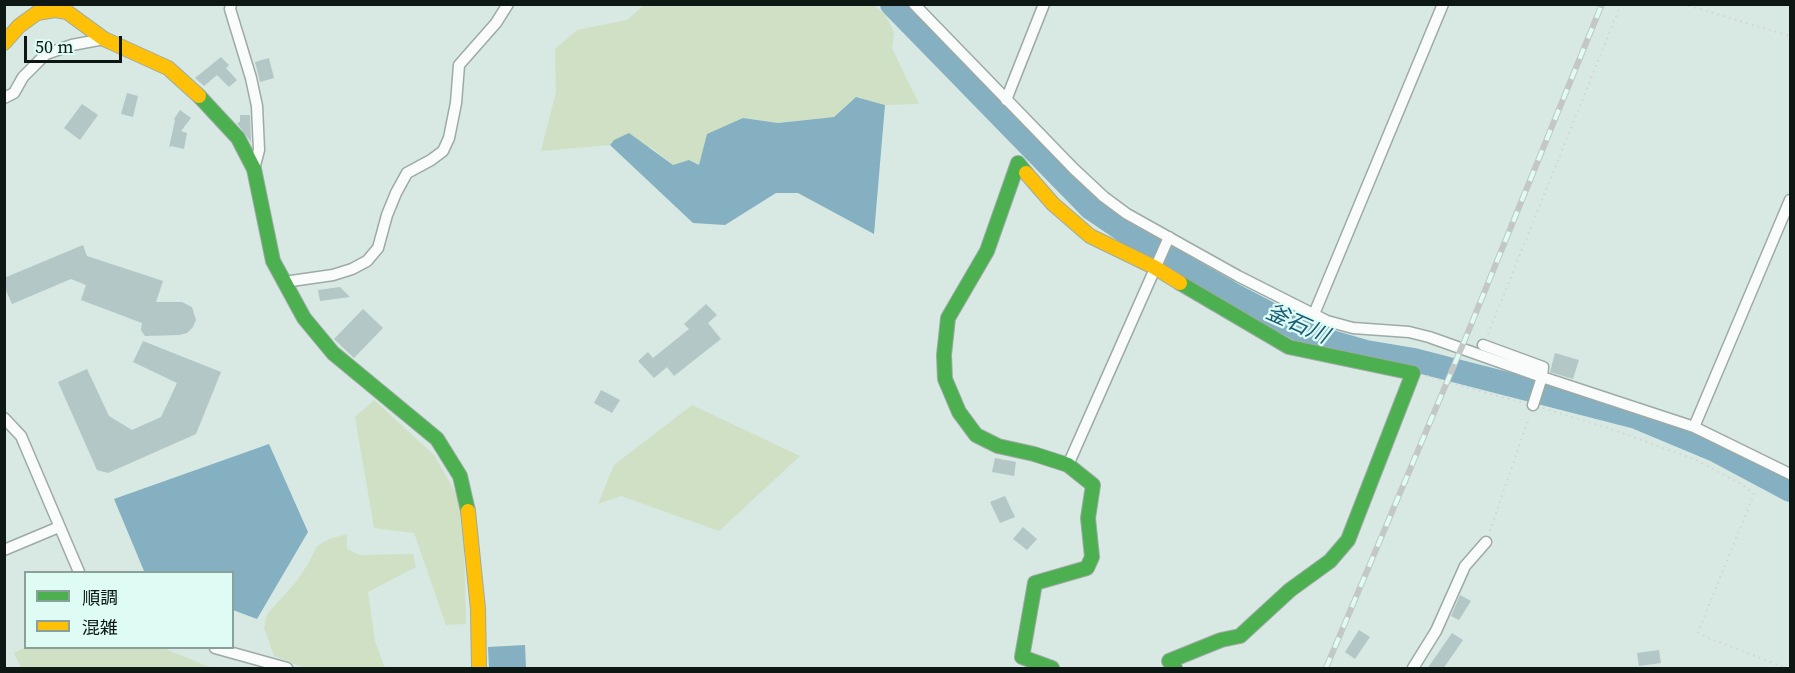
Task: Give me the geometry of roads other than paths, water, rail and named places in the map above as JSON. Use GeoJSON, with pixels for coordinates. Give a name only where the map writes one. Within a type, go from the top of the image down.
{"type":"FeatureCollection","features":[{"type":"Feature","properties":{"kind":"street"},"geometry":{"type":"LineString","coordinates":[[231,4],[230,9],[251,78],[256,106],[259,150],[254,169]]}},
{"type":"Feature","properties":{"kind":"street"},"geometry":{"type":"LineString","coordinates":[[284,282],[333,275],[352,269],[367,261],[378,248],[387,215],[406,173],[431,160],[442,151],[449,138],[456,103],[459,64],[496,23],[508,4]]}},
{"type":"Feature","properties":{"kind":"street"},"geometry":{"type":"LineString","coordinates":[[914,4],[1074,169],[1104,197],[1167,241],[1327,321],[1353,328],[1409,332],[1428,337],[1541,379],[1694,427],[1791,474]]}},
{"type":"Feature","properties":{"kind":"street"},"geometry":{"type":"LineString","coordinates":[[1006,100],[1044,4]]}},
{"type":"Feature","properties":{"kind":"street"},"geometry":{"type":"LineString","coordinates":[[1314,314],[1443,4]]}},
{"type":"Feature","properties":{"kind":"street"},"geometry":{"type":"LineString","coordinates":[[4,43],[30,17],[43,10],[67,12],[104,39],[168,68],[190,86],[238,138],[254,169],[269,247],[279,275],[304,318],[333,353],[437,439],[460,476],[470,518],[477,609],[478,669]]}},
{"type":"Feature","properties":{"kind":"street"},"geometry":{"type":"LineString","coordinates":[[4,98],[14,93],[23,77],[46,54],[72,45],[104,39]]}},
{"type":"Feature","properties":{"kind":"street"},"geometry":{"type":"LineString","coordinates":[[1052,669],[1022,657],[1035,583],[1087,568],[1092,557],[1088,518],[1093,485],[1068,465],[998,446],[976,435],[959,412],[945,379],[944,355],[948,318],[987,251],[1018,163],[1053,204],[1090,236],[1155,265],[1289,347],[1413,373],[1348,540],[1330,561],[1290,590],[1240,636],[1221,640],[1169,661],[1175,669]]}},
{"type":"Feature","properties":{"kind":"street"},"geometry":{"type":"LineString","coordinates":[[1694,427],[1791,200]]}},
{"type":"Feature","properties":{"kind":"street"},"geometry":{"type":"LineString","coordinates":[[1068,465],[1167,241]]}},
{"type":"Feature","properties":{"kind":"street"},"geometry":{"type":"LineString","coordinates":[[1484,345],[1543,366],[1533,403]]}},
{"type":"Feature","properties":{"kind":"street"},"geometry":{"type":"LineString","coordinates":[[4,418],[21,436],[78,571]]}},
{"type":"Feature","properties":{"kind":"street"},"geometry":{"type":"LineString","coordinates":[[4,550],[59,527]]}},
{"type":"Feature","properties":{"kind":"street"},"geometry":{"type":"LineString","coordinates":[[1413,669],[1436,631],[1465,567],[1486,542]]}},
{"type":"Feature","properties":{"kind":"street"},"geometry":{"type":"LineString","coordinates":[[218,649],[287,669]]}},
{"type":"Feature","properties":{"kind":"water"},"geometry":{"type":"Polygon","coordinates":[[[856,97],[885,105],[874,234],[798,193],[776,193],[725,225],[693,223],[610,145],[614,140],[629,133],[673,165],[689,160],[699,165],[707,134],[743,118],[778,123],[834,117],[856,97]]]}},
{"type":"Feature","properties":{"kind":"water"},"geometry":{"type":"Polygon","coordinates":[[[269,444],[308,532],[257,619],[234,610],[234,571],[144,571],[114,499],[269,444]]]}},
{"type":"Feature","properties":{"kind":"water"},"geometry":{"type":"Polygon","coordinates":[[[525,645],[526,667],[489,668],[488,647],[525,645]]]}},
{"type":"Feature","properties":{"kind":"waterway","name":"釜石川"},"geometry":{"type":"LineString","coordinates":[[892,4],[1091,208],[1141,242],[1235,296],[1314,337],[1366,352],[1414,360],[1636,417],[1715,450],[1790,490]]}},
{"type":"Feature","properties":{"kind":"railway"},"geometry":{"type":"LineString","coordinates":[[1326,668],[1466,337],[1602,4]]}}]}
